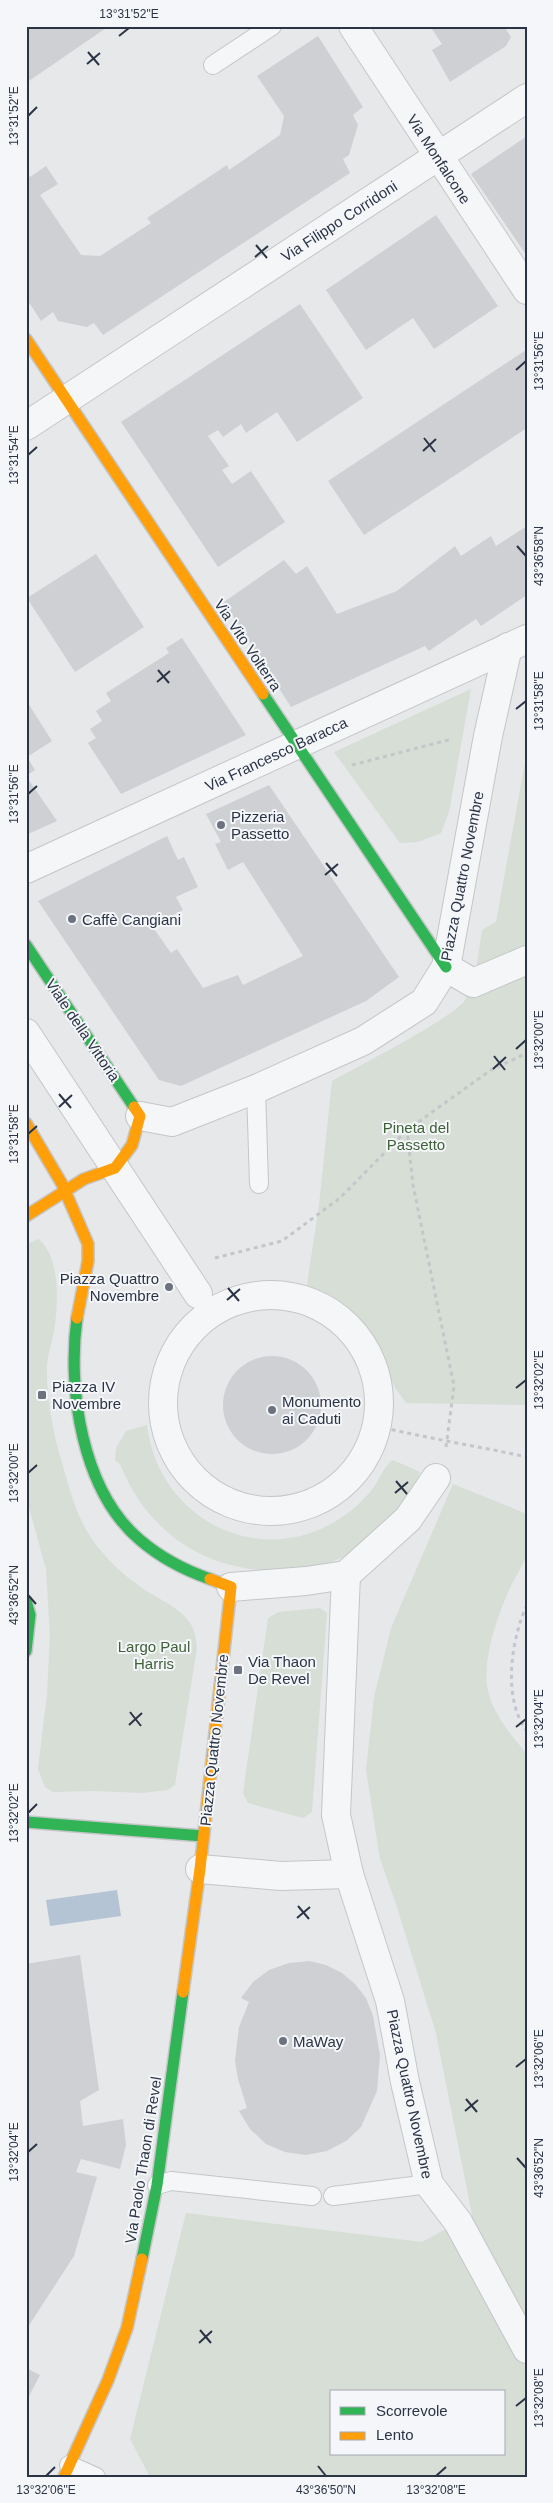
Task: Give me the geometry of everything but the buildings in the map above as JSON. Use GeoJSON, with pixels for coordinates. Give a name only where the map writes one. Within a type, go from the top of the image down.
{"type":"FeatureCollection","features":[{"type":"Feature","properties":{"kind":"street","name":"Via Monfalcone"},"geometry":{"type":"LineString","coordinates":[[353,26],[527,290]]}},
{"type":"Feature","properties":{"kind":"street","name":"Via Filippo Corridoni"},"geometry":{"type":"LineString","coordinates":[[26,426],[527,98]]}},
{"type":"Feature","properties":{"kind":"street","name":"Via Vito Volterra"},"geometry":{"type":"LineString","coordinates":[[26,339],[446,967]]}},
{"type":"Feature","properties":{"kind":"street","name":"Via Francesco Baracca"},"geometry":{"type":"LineString","coordinates":[[26,869],[518,643]]}},
{"type":"Feature","properties":{"kind":"street","name":"Piazza Quattro Novembre"},"geometry":{"type":"LineString","coordinates":[[140,1116],[172,1122],[256,1088],[362,1041],[424,1002],[446,967],[488,736],[518,643]]}},
{"type":"Feature","properties":{"kind":"street","name":"Viale della Vittoria"},"geometry":{"type":"LineString","coordinates":[[26,944],[140,1116]]}},
{"type":"Feature","properties":{"kind":"street"},"geometry":{"type":"LineString","coordinates":[[446,967],[473,983],[527,960]]}},
{"type":"Feature","properties":{"kind":"street"},"geometry":{"type":"LineString","coordinates":[[26,1033],[198,1294]]}},
{"type":"Feature","properties":{"kind":"street"},"geometry":{"type":"LineString","coordinates":[[26,1216],[84,1179],[115,1168],[132,1145],[140,1116]]}},
{"type":"Feature","properties":{"kind":"street"},"geometry":{"type":"LineString","coordinates":[[26,1123],[67,1189],[88,1246],[76,1328],[75,1387],[82,1429],[93,1467],[118,1518],[142,1541],[165,1559],[231,1587],[306,1581],[346,1575],[408,1518],[436,1478]]}},
{"type":"Feature","properties":{"kind":"street"},"geometry":{"type":"LineString","coordinates":[[274,1294],[299,1298],[323,1308],[355,1335],[365,1350],[376,1380],[379,1406],[389,1429],[347,1479],[328,1495],[307,1505],[284,1510],[261,1511],[233,1504],[208,1491],[193,1478],[179,1460],[164,1424],[162,1399],[166,1371],[180,1342],[196,1323],[212,1312],[234,1300],[257,1295],[274,1294]]}},
{"type":"Feature","properties":{"kind":"street","name":"Piazza Quattro Novembre"},"geometry":{"type":"LineString","coordinates":[[346,1575],[336,1815],[349,1874],[390,2001],[405,2082],[429,2184],[458,2222],[527,2349]]}},
{"type":"Feature","properties":{"kind":"street","name":"Piazza Quattro Novembre"},"geometry":{"type":"LineString","coordinates":[[26,1822],[203,1836],[231,1587]]}},
{"type":"Feature","properties":{"kind":"street"},"geometry":{"type":"LineString","coordinates":[[26,1601],[30,1615],[26,1651]]}},
{"type":"Feature","properties":{"kind":"street","name":"Via Paolo Thaon di Revel"},"geometry":{"type":"LineString","coordinates":[[67,2471],[108,2380],[127,2328],[157,2184],[203,1836]]}},
{"type":"Feature","properties":{"kind":"street"},"geometry":{"type":"LineString","coordinates":[[200,1869],[281,1876],[349,1874]]}},
{"type":"Feature","properties":{"kind":"lane"},"geometry":{"type":"LineString","coordinates":[[213,65],[272,26]]}},
{"type":"Feature","properties":{"kind":"lane"},"geometry":{"type":"LineString","coordinates":[[256,1088],[259,1184]]}},
{"type":"Feature","properties":{"kind":"lane"},"geometry":{"type":"LineString","coordinates":[[157,2184],[170,2181],[312,2196]]}},
{"type":"Feature","properties":{"kind":"lane"},"geometry":{"type":"LineString","coordinates":[[333,2196],[429,2184]]}},
{"type":"Feature","properties":{"kind":"lane"},"geometry":{"type":"LineString","coordinates":[[67,2471],[96,2477]]}},
{"type":"Feature","properties":{"kind":"path"},"geometry":{"type":"LineString","coordinates":[[350,766],[468,735],[488,736]]}},
{"type":"Feature","properties":{"kind":"path"},"geometry":{"type":"LineString","coordinates":[[183,1272],[198,1263],[282,1241],[340,1198],[407,1130],[491,1070],[527,1054]]}},
{"type":"Feature","properties":{"kind":"path"},"geometry":{"type":"LineString","coordinates":[[407,1130],[413,1185],[454,1386],[447,1441],[436,1478]]}},
{"type":"Feature","properties":{"kind":"path"},"geometry":{"type":"LineString","coordinates":[[389,1429],[527,1457]]}},
{"type":"Feature","properties":{"kind":"path"},"geometry":{"type":"LineString","coordinates":[[527,1605],[511,1658],[513,1689],[519,1721],[527,1731]]}},
{"type":"Feature","properties":{"kind":"green space"},"geometry":{"type":"Polygon","coordinates":[[[471,689],[449,812],[441,833],[418,842],[400,843],[334,752],[471,689]]]}},
{"type":"Feature","properties":{"kind":"green space","name":"Pineta del Passetto"},"geometry":{"type":"Polygon","coordinates":[[[527,751],[527,1405],[406,1403],[394,1386],[381,1351],[358,1320],[335,1300],[307,1285],[319,1205],[332,1081],[425,1030],[457,1008],[465,1000],[475,975],[482,930],[496,922],[527,751]]]}},
{"type":"Feature","properties":{"kind":"green space","name":"Largo Paul Harris"},"geometry":{"type":"Polygon","coordinates":[[[39,1239],[51,1257],[57,1291],[55,1325],[47,1366],[49,1403],[59,1451],[77,1510],[87,1532],[110,1561],[133,1581],[166,1602],[185,1617],[195,1635],[197,1648],[175,1785],[168,1790],[142,1793],[53,1792],[45,1787],[38,1769],[47,1694],[50,1635],[46,1569],[26,1497],[26,1244],[39,1239]]]}},
{"type":"Feature","properties":{"kind":"green space"},"geometry":{"type":"Polygon","coordinates":[[[147,1425],[154,1456],[168,1483],[187,1506],[211,1523],[238,1535],[267,1539],[297,1537],[327,1526],[353,1509],[374,1487],[393,1460],[420,1472],[404,1506],[357,1548],[343,1557],[320,1565],[287,1570],[259,1570],[233,1566],[208,1557],[186,1546],[165,1530],[147,1511],[132,1489],[120,1464],[115,1460],[116,1448],[126,1431],[147,1425]]]}},
{"type":"Feature","properties":{"kind":"green space"},"geometry":{"type":"Polygon","coordinates":[[[453,1484],[527,1514],[527,1551],[496,1624],[487,1661],[487,1685],[492,1704],[497,1713],[508,1731],[527,1754],[527,2477],[150,2477],[130,2439],[186,2213],[422,2242],[472,2215],[436,2033],[380,1859],[366,1770],[374,1697],[391,1628],[453,1484]]]}},
{"type":"Feature","properties":{"kind":"green space"},"geometry":{"type":"Polygon","coordinates":[[[320,1608],[327,1613],[312,1812],[303,1818],[248,1803],[243,1793],[268,1618],[279,1612],[320,1608]]]}},
{"type":"Feature","properties":{"kind":"water"},"geometry":{"type":"Polygon","coordinates":[[[117,1890],[121,1916],[50,1926],[46,1900],[117,1890]]]}},
{"type":"Feature","properties":{"kind":"traffic: fast"},"geometry":{"type":"LineString","coordinates":[[263,694],[446,967]]}},
{"type":"Feature","properties":{"kind":"traffic: fast"},"geometry":{"type":"LineString","coordinates":[[26,945],[134,1107]]}},
{"type":"Feature","properties":{"kind":"traffic: fast"},"geometry":{"type":"LineString","coordinates":[[77,1318],[74,1346],[77,1407],[92,1467],[104,1495],[120,1519],[140,1540],[173,1563],[210,1579]]}},
{"type":"Feature","properties":{"kind":"traffic: fast"},"geometry":{"type":"LineString","coordinates":[[26,1601],[30,1615],[26,1651]]}},
{"type":"Feature","properties":{"kind":"traffic: fast"},"geometry":{"type":"LineString","coordinates":[[26,1822],[203,1836]]}},
{"type":"Feature","properties":{"kind":"traffic: fast"},"geometry":{"type":"LineString","coordinates":[[142,2259],[157,2185],[183,1992]]}},
{"type":"Feature","properties":{"kind":"traffic: slow"},"geometry":{"type":"LineString","coordinates":[[26,339],[263,694]]}},
{"type":"Feature","properties":{"kind":"traffic: slow"},"geometry":{"type":"LineString","coordinates":[[26,1216],[84,1179],[115,1168],[132,1145],[140,1116],[134,1107]]}},
{"type":"Feature","properties":{"kind":"traffic: slow"},"geometry":{"type":"LineString","coordinates":[[26,1123],[62,1184],[88,1244],[88,1261],[77,1318]]}},
{"type":"Feature","properties":{"kind":"traffic: slow"},"geometry":{"type":"LineString","coordinates":[[183,1992],[200,1869],[231,1587],[210,1579]]}},
{"type":"Feature","properties":{"kind":"traffic: slow"},"geometry":{"type":"LineString","coordinates":[[64,2477],[108,2380],[127,2328],[142,2259]]}},
{"type":"Feature","properties":{"kind":"place","name":"Pizzeria Passetto"},"geometry":{"type":"Point","coordinates":[221,825]}},
{"type":"Feature","properties":{"kind":"place","name":"Caffè Cangiani"},"geometry":{"type":"Point","coordinates":[72,919]}},
{"type":"Feature","properties":{"kind":"place","name":"Piazza Quattro Novembre"},"geometry":{"type":"Point","coordinates":[169,1287]}},
{"type":"Feature","properties":{"kind":"place","name":"Piazza IV Novembre"},"geometry":{"type":"Point","coordinates":[42,1395]}},
{"type":"Feature","properties":{"kind":"place","name":"Monumento ai Caduti"},"geometry":{"type":"Point","coordinates":[272,1410]}},
{"type":"Feature","properties":{"kind":"place","name":"Via Thaon De Revel"},"geometry":{"type":"Point","coordinates":[238,1670]}},
{"type":"Feature","properties":{"kind":"place","name":"MaWay"},"geometry":{"type":"Point","coordinates":[283,2041]}}]}
